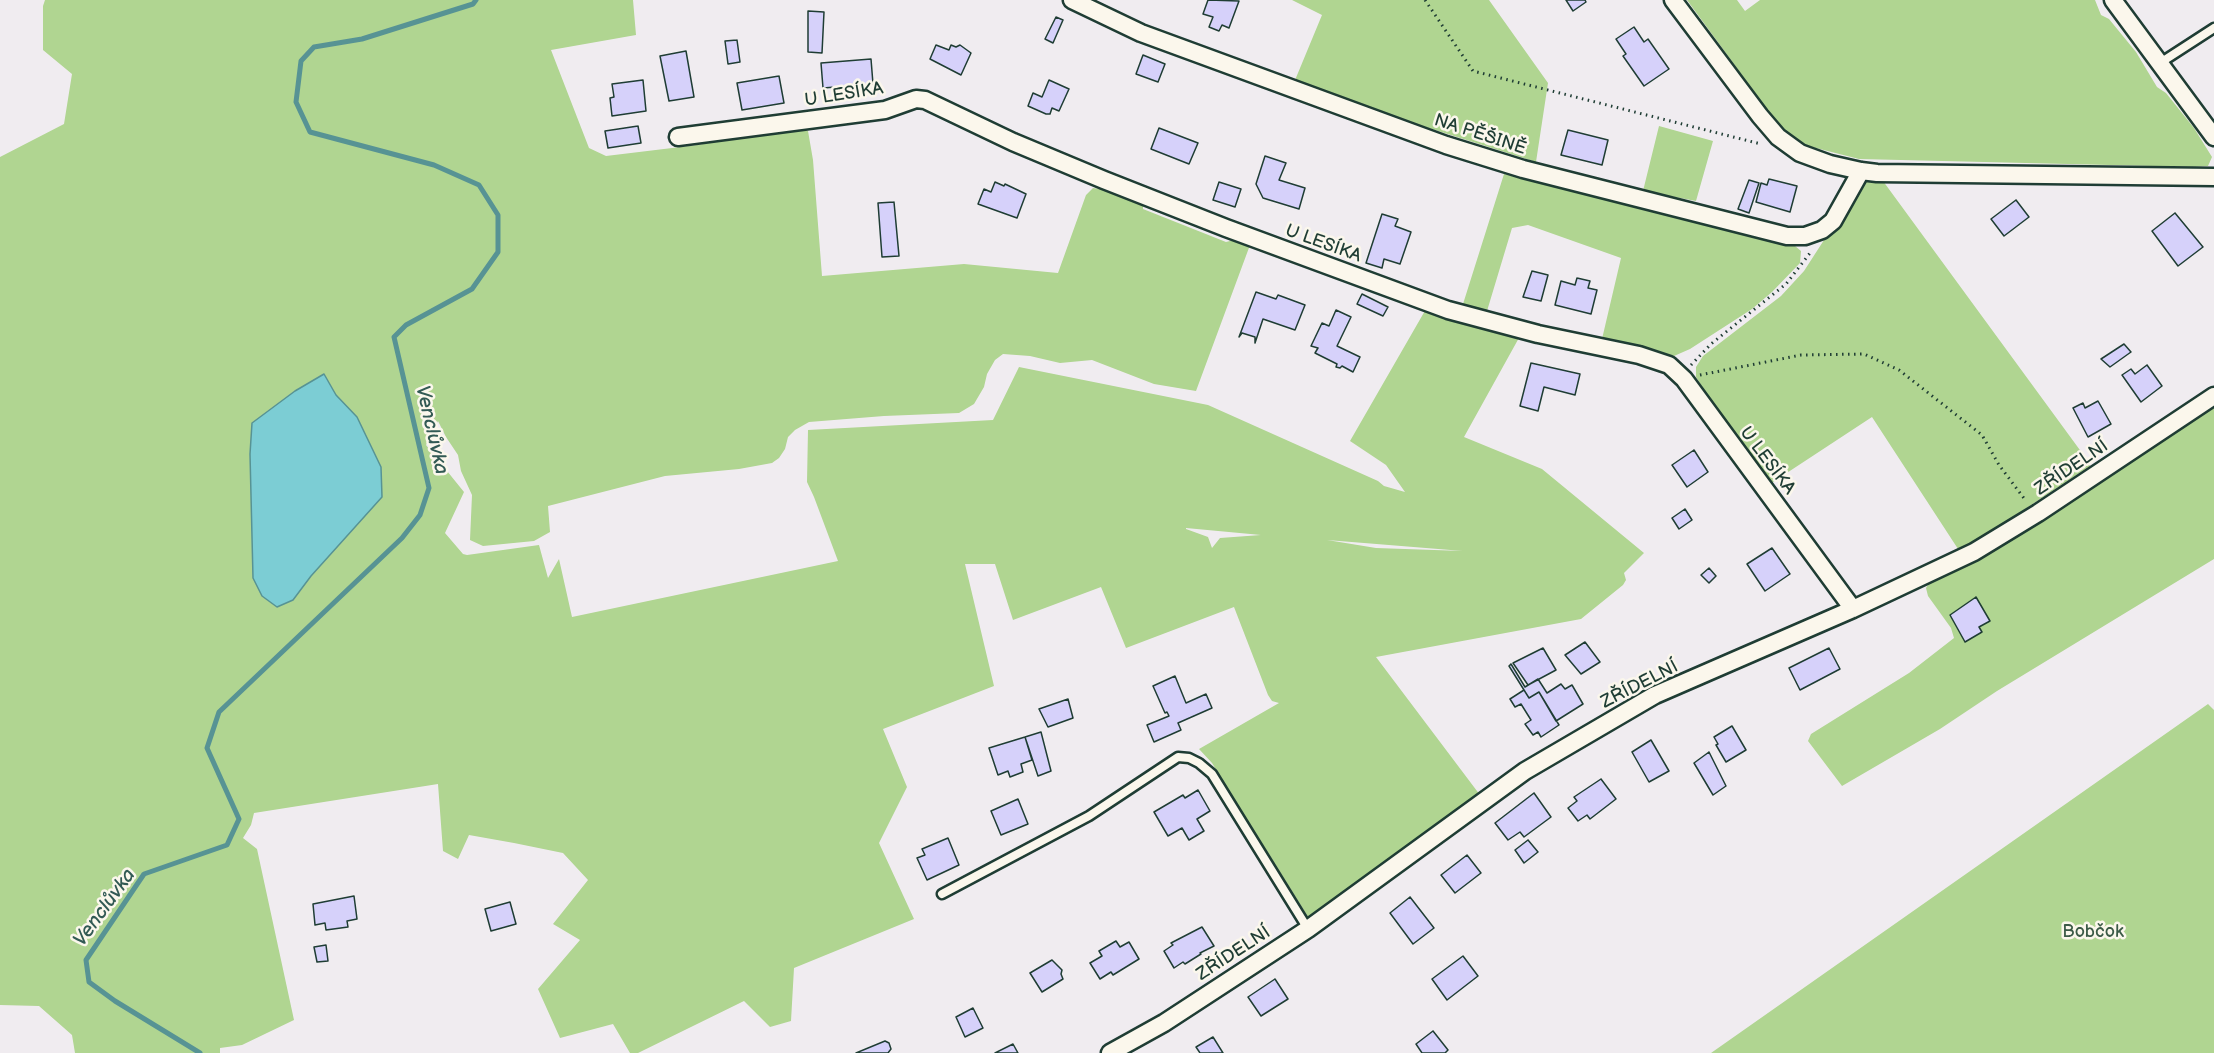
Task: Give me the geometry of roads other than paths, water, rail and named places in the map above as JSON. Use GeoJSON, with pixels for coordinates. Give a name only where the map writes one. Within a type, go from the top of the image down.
{"type":"FeatureCollection","features":[{"type":"Feature","properties":{"kind":"street","name":"NA PĚŠINĚ"},"geometry":{"type":"LineString","coordinates":[[1072,0],[1141,33],[1236,70],[1446,145],[1522,169],[1787,236],[1805,236],[1822,230],[1833,220],[1852,190],[1860,171]]}},
{"type":"Feature","properties":{"kind":"street"},"geometry":{"type":"LineString","coordinates":[[1672,0],[1778,137],[1800,153],[1830,164],[1860,171],[2214,177]]}},
{"type":"Feature","properties":{"kind":"street"},"geometry":{"type":"LineString","coordinates":[[2114,0],[2214,137]]}},
{"type":"Feature","properties":{"kind":"street","name":"U LESÍKA"},"geometry":{"type":"LineString","coordinates":[[678,137],[885,111],[916,99],[925,100],[1012,142],[1226,228],[1448,310],[1538,334],[1639,355],[1669,365],[1682,378],[1853,609]]}},
{"type":"Feature","properties":{"kind":"street","name":"ZŘÍDELNÍ"},"geometry":{"type":"LineString","coordinates":[[1110,1053],[1164,1023],[1308,929],[1525,771],[1656,695],[1853,609],[1974,552],[2050,505],[2214,396]]}},
{"type":"Feature","properties":{"kind":"lane"},"geometry":{"type":"LineString","coordinates":[[2160,63],[2214,27]]}},
{"type":"Feature","properties":{"kind":"lane"},"geometry":{"type":"LineString","coordinates":[[942,894],[1089,816],[1178,757],[1189,758],[1212,774],[1308,929]]}},
{"type":"Feature","properties":{"kind":"water"},"geometry":{"type":"Polygon","coordinates":[[[324,374],[336,395],[357,417],[381,467],[382,497],[311,576],[293,600],[277,607],[262,596],[253,578],[250,454],[252,423],[295,391],[324,374]]]}},
{"type":"Feature","properties":{"kind":"waterway","name":"Venclůvka"},"geometry":{"type":"LineString","coordinates":[[200,1053],[115,1001],[89,982],[86,960],[144,874],[227,845],[239,819],[207,748],[219,712],[402,538],[420,515],[429,488],[394,337],[406,325],[472,289],[498,252],[498,215],[479,185],[434,165],[310,132],[296,102],[301,61],[314,47],[362,39],[473,4],[476,0]]}},
{"type":"Feature","properties":{"kind":"park label","name":"Bobčok"},"geometry":{"type":"Point","coordinates":[2093,932]}}]}
